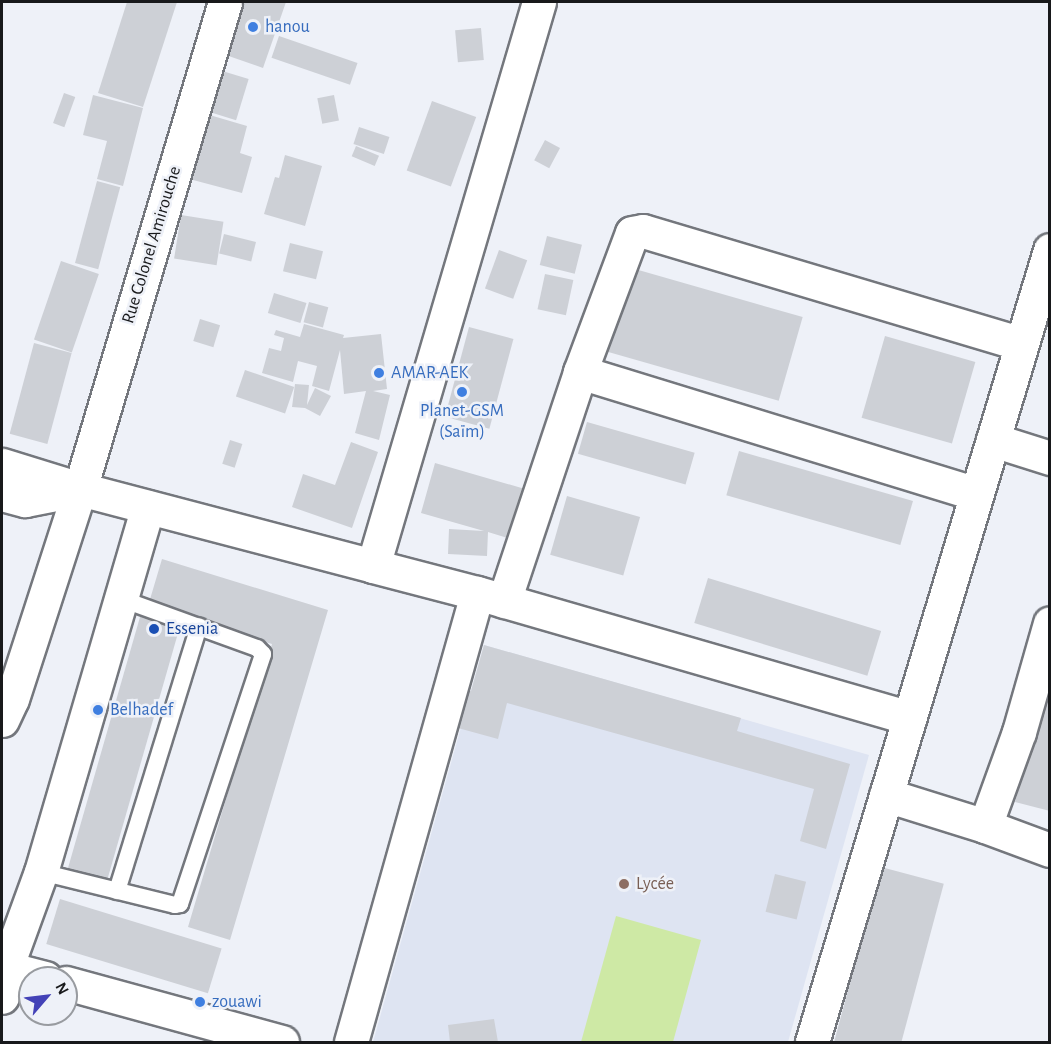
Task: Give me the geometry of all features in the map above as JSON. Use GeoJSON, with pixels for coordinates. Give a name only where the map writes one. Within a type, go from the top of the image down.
{"type":"FeatureCollection","features":[{"type":"Feature","properties":{"kind":"street","name":"Rue Colonel Amirouche"},"geometry":{"type":"LineString","coordinates":[[2,720],[12,699],[62,547],[225,2]]}},
{"type":"Feature","properties":{"kind":"street"},"geometry":{"type":"LineString","coordinates":[[373,566],[539,2]]}},
{"type":"Feature","properties":{"kind":"street"},"geometry":{"type":"LineString","coordinates":[[351,1042],[491,597],[632,233],[643,231],[1021,344]]}},
{"type":"Feature","properties":{"kind":"street"},"geometry":{"type":"LineString","coordinates":[[812,1042],[1050,250]]}},
{"type":"Feature","properties":{"kind":"street"},"geometry":{"type":"LineString","coordinates":[[580,372],[976,494]]}},
{"type":"Feature","properties":{"kind":"street"},"geometry":{"type":"LineString","coordinates":[[993,441],[1050,458]]}},
{"type":"Feature","properties":{"kind":"street"},"geometry":{"type":"LineString","coordinates":[[2,465],[80,489],[491,597],[909,718]]}},
{"type":"Feature","properties":{"kind":"street"},"geometry":{"type":"LineString","coordinates":[[13,497],[80,489]]}},
{"type":"Feature","properties":{"kind":"street"},"geometry":{"type":"LineString","coordinates":[[13,497],[47,522],[62,547]]}},
{"type":"Feature","properties":{"kind":"street"},"geometry":{"type":"LineString","coordinates":[[18,974],[3,972],[41,872],[148,507]]}},
{"type":"Feature","properties":{"kind":"street"},"geometry":{"type":"LineString","coordinates":[[985,826],[1019,732],[1050,623]]}},
{"type":"Feature","properties":{"kind":"street"},"geometry":{"type":"LineString","coordinates":[[886,795],[985,826],[1050,850]]}},
{"type":"Feature","properties":{"kind":"street"},"geometry":{"type":"LineString","coordinates":[[78,987],[282,1042]]}},
{"type":"Feature","properties":{"kind":"lane"},"geometry":{"type":"LineString","coordinates":[[41,872],[175,905],[180,904],[263,654],[257,648],[122,599]]}},
{"type":"Feature","properties":{"kind":"lane"},"geometry":{"type":"LineString","coordinates":[[117,891],[199,626]]}},
{"type":"Feature","properties":{"kind":"shaded area"},"geometry":{"type":"Polygon","coordinates":[[[484,645],[869,755],[788,1042],[373,1042],[484,645]]]}},
{"type":"Feature","properties":{"kind":"green space"},"geometry":{"type":"Polygon","coordinates":[[[616,916],[701,940],[673,1042],[581,1042],[616,916]]]}},
{"type":"Feature","properties":{"kind":"building"},"geometry":{"type":"Polygon","coordinates":[[[127,2],[177,2],[143,107],[98,93],[127,2]]]}},
{"type":"Feature","properties":{"kind":"building","name":"hanou"},"geometry":{"type":"Polygon","coordinates":[[[238,2],[286,2],[263,68],[220,53],[238,2]]]}},
{"type":"Feature","properties":{"kind":"building"},"geometry":{"type":"Polygon","coordinates":[[[481,28],[484,60],[458,62],[455,30],[481,28]]]}},
{"type":"Feature","properties":{"kind":"building"},"geometry":{"type":"Polygon","coordinates":[[[279,36],[357,63],[350,85],[272,58],[279,36]]]}},
{"type":"Feature","properties":{"kind":"building"},"geometry":{"type":"Polygon","coordinates":[[[219,70],[249,79],[236,120],[206,111],[219,70]]]}},
{"type":"Feature","properties":{"kind":"building"},"geometry":{"type":"Polygon","coordinates":[[[64,93],[75,97],[64,127],[53,123],[64,93]]]}},
{"type":"Feature","properties":{"kind":"building"},"geometry":{"type":"Polygon","coordinates":[[[93,95],[143,108],[123,186],[97,179],[107,141],[83,135],[93,95]]]}},
{"type":"Feature","properties":{"kind":"building"},"geometry":{"type":"Polygon","coordinates":[[[334,95],[339,121],[322,124],[317,98],[334,95]]]}},
{"type":"Feature","properties":{"kind":"building"},"geometry":{"type":"Polygon","coordinates":[[[432,101],[476,117],[451,187],[407,171],[432,101]]]}},
{"type":"Feature","properties":{"kind":"building"},"geometry":{"type":"Polygon","coordinates":[[[196,111],[247,126],[240,153],[252,157],[242,193],[178,176],[196,111]]]}},
{"type":"Feature","properties":{"kind":"building"},"geometry":{"type":"Polygon","coordinates":[[[359,127],[389,137],[384,154],[353,144],[359,127]]]}},
{"type":"Feature","properties":{"kind":"building"},"geometry":{"type":"Polygon","coordinates":[[[545,140],[560,148],[549,168],[534,160],[545,140]]]}},
{"type":"Feature","properties":{"kind":"building"},"geometry":{"type":"Polygon","coordinates":[[[356,146],[379,156],[375,166],[352,156],[356,146]]]}},
{"type":"Feature","properties":{"kind":"building"},"geometry":{"type":"Polygon","coordinates":[[[285,155],[322,166],[305,226],[264,214],[275,177],[279,178],[285,155]]]}},
{"type":"Feature","properties":{"kind":"building"},"geometry":{"type":"Polygon","coordinates":[[[97,181],[120,187],[98,269],[75,263],[97,181]]]}},
{"type":"Feature","properties":{"kind":"building"},"geometry":{"type":"Polygon","coordinates":[[[181,215],[223,222],[217,265],[174,258],[181,215]]]}},
{"type":"Feature","properties":{"kind":"building"},"geometry":{"type":"Polygon","coordinates":[[[224,234],[256,242],[251,261],[219,253],[224,234]]]}},
{"type":"Feature","properties":{"kind":"building"},"geometry":{"type":"Polygon","coordinates":[[[547,236],[582,245],[575,274],[540,265],[547,236]]]}},
{"type":"Feature","properties":{"kind":"building"},"geometry":{"type":"Polygon","coordinates":[[[290,243],[323,251],[316,279],[283,271],[290,243]]]}},
{"type":"Feature","properties":{"kind":"building"},"geometry":{"type":"Polygon","coordinates":[[[499,250],[527,260],[513,299],[485,289],[499,250]]]}},
{"type":"Feature","properties":{"kind":"building"},"geometry":{"type":"Polygon","coordinates":[[[61,261],[99,274],[72,353],[34,339],[61,261]]]}},
{"type":"Feature","properties":{"kind":"building"},"geometry":{"type":"Polygon","coordinates":[[[621,265],[803,317],[779,401],[597,349],[621,265]]]}},
{"type":"Feature","properties":{"kind":"building"},"geometry":{"type":"Polygon","coordinates":[[[545,274],[573,280],[566,315],[538,309],[545,274]]]}},
{"type":"Feature","properties":{"kind":"building"},"geometry":{"type":"Polygon","coordinates":[[[274,293],[307,303],[300,323],[268,313],[274,293]]]}},
{"type":"Feature","properties":{"kind":"building"},"geometry":{"type":"Polygon","coordinates":[[[309,302],[328,307],[323,327],[304,322],[309,302]]]}},
{"type":"Feature","properties":{"kind":"building"},"geometry":{"type":"Polygon","coordinates":[[[200,319],[220,325],[213,347],[193,341],[200,319]]]}},
{"type":"Feature","properties":{"kind":"building"},"geometry":{"type":"Polygon","coordinates":[[[304,324],[344,335],[343,338],[381,334],[387,389],[373,391],[390,395],[379,440],[355,433],[366,391],[344,394],[340,350],[329,391],[312,386],[317,366],[298,361],[293,382],[262,373],[269,348],[281,351],[284,338],[274,335],[276,330],[300,337],[304,324]]]}},
{"type":"Feature","properties":{"kind":"building"},"geometry":{"type":"Polygon","coordinates":[[[469,327],[513,339],[489,429],[445,417],[469,327]]]}},
{"type":"Feature","properties":{"kind":"building"},"geometry":{"type":"Polygon","coordinates":[[[885,336],[975,362],[952,444],[862,418],[885,336]]]}},
{"type":"Feature","properties":{"kind":"building"},"geometry":{"type":"Polygon","coordinates":[[[34,343],[72,353],[47,444],[10,434],[34,343]]]}},
{"type":"Feature","properties":{"kind":"building"},"geometry":{"type":"Polygon","coordinates":[[[245,370],[294,387],[285,413],[236,396],[245,370]]]}},
{"type":"Feature","properties":{"kind":"building"},"geometry":{"type":"Polygon","coordinates":[[[295,384],[309,385],[307,405],[315,388],[331,396],[320,416],[305,408],[292,407],[295,384]]]}},
{"type":"Feature","properties":{"kind":"building"},"geometry":{"type":"Polygon","coordinates":[[[587,422],[695,453],[686,485],[578,454],[587,422]]]}},
{"type":"Feature","properties":{"kind":"building"},"geometry":{"type":"Polygon","coordinates":[[[230,440],[242,444],[235,468],[222,464],[230,440]]]}},
{"type":"Feature","properties":{"kind":"building"},"geometry":{"type":"Polygon","coordinates":[[[351,442],[378,452],[352,528],[292,507],[303,474],[335,485],[351,442]]]}},
{"type":"Feature","properties":{"kind":"building"},"geometry":{"type":"Polygon","coordinates":[[[739,451],[913,501],[900,545],[726,495],[739,451]]]}},
{"type":"Feature","properties":{"kind":"building"},"geometry":{"type":"Polygon","coordinates":[[[435,463],[525,489],[511,539],[488,532],[487,556],[448,554],[449,529],[484,531],[421,513],[435,463]]]}},
{"type":"Feature","properties":{"kind":"building"},"geometry":{"type":"Polygon","coordinates":[[[567,496],[640,517],[623,576],[550,555],[567,496]]]}},
{"type":"Feature","properties":{"kind":"building"},"geometry":{"type":"Polygon","coordinates":[[[162,559],[328,610],[230,940],[188,927],[272,644],[148,606],[162,559]]]}},
{"type":"Feature","properties":{"kind":"building"},"geometry":{"type":"Polygon","coordinates":[[[708,578],[881,631],[867,676],[694,623],[708,578]]]}},
{"type":"Feature","properties":{"kind":"building"},"geometry":{"type":"Polygon","coordinates":[[[142,610],[181,621],[107,881],[68,870],[142,610]]]}},
{"type":"Feature","properties":{"kind":"building"},"geometry":{"type":"Polygon","coordinates":[[[484,645],[741,718],[737,731],[850,764],[826,849],[800,841],[814,789],[507,703],[498,739],[458,728],[467,690],[471,691],[484,645]]]}},
{"type":"Feature","properties":{"kind":"building"},"geometry":{"type":"Polygon","coordinates":[[[1050,682],[1050,811],[1015,802],[1050,682]]]}},
{"type":"Feature","properties":{"kind":"building"},"geometry":{"type":"Polygon","coordinates":[[[881,867],[944,884],[901,1042],[834,1042],[881,867]]]}},
{"type":"Feature","properties":{"kind":"building"},"geometry":{"type":"Polygon","coordinates":[[[775,874],[806,882],[797,920],[766,912],[775,874]]]}},
{"type":"Feature","properties":{"kind":"building"},"geometry":{"type":"Polygon","coordinates":[[[60,899],[222,948],[208,993],[46,944],[60,899]]]}},
{"type":"Feature","properties":{"kind":"building"},"geometry":{"type":"Polygon","coordinates":[[[494,1019],[498,1042],[450,1042],[448,1025],[494,1019]]]}},
{"type":"Feature","properties":{"kind":"place","name":"hanou"},"geometry":{"type":"Point","coordinates":[253,27]}},
{"type":"Feature","properties":{"kind":"place","name":"AMAR-AEK"},"geometry":{"type":"Point","coordinates":[379,373]}},
{"type":"Feature","properties":{"kind":"place","name":"Planet-GSM (Saïm)"},"geometry":{"type":"Point","coordinates":[462,392]}},
{"type":"Feature","properties":{"kind":"place","name":"Essenia"},"geometry":{"type":"Point","coordinates":[154,629]}},
{"type":"Feature","properties":{"kind":"place","name":"Belhadef"},"geometry":{"type":"Point","coordinates":[98,710]}},
{"type":"Feature","properties":{"kind":"place","name":"Lycée"},"geometry":{"type":"Point","coordinates":[624,884]}},
{"type":"Feature","properties":{"kind":"place","name":"zouawi"},"geometry":{"type":"Point","coordinates":[200,1002]}}]}
